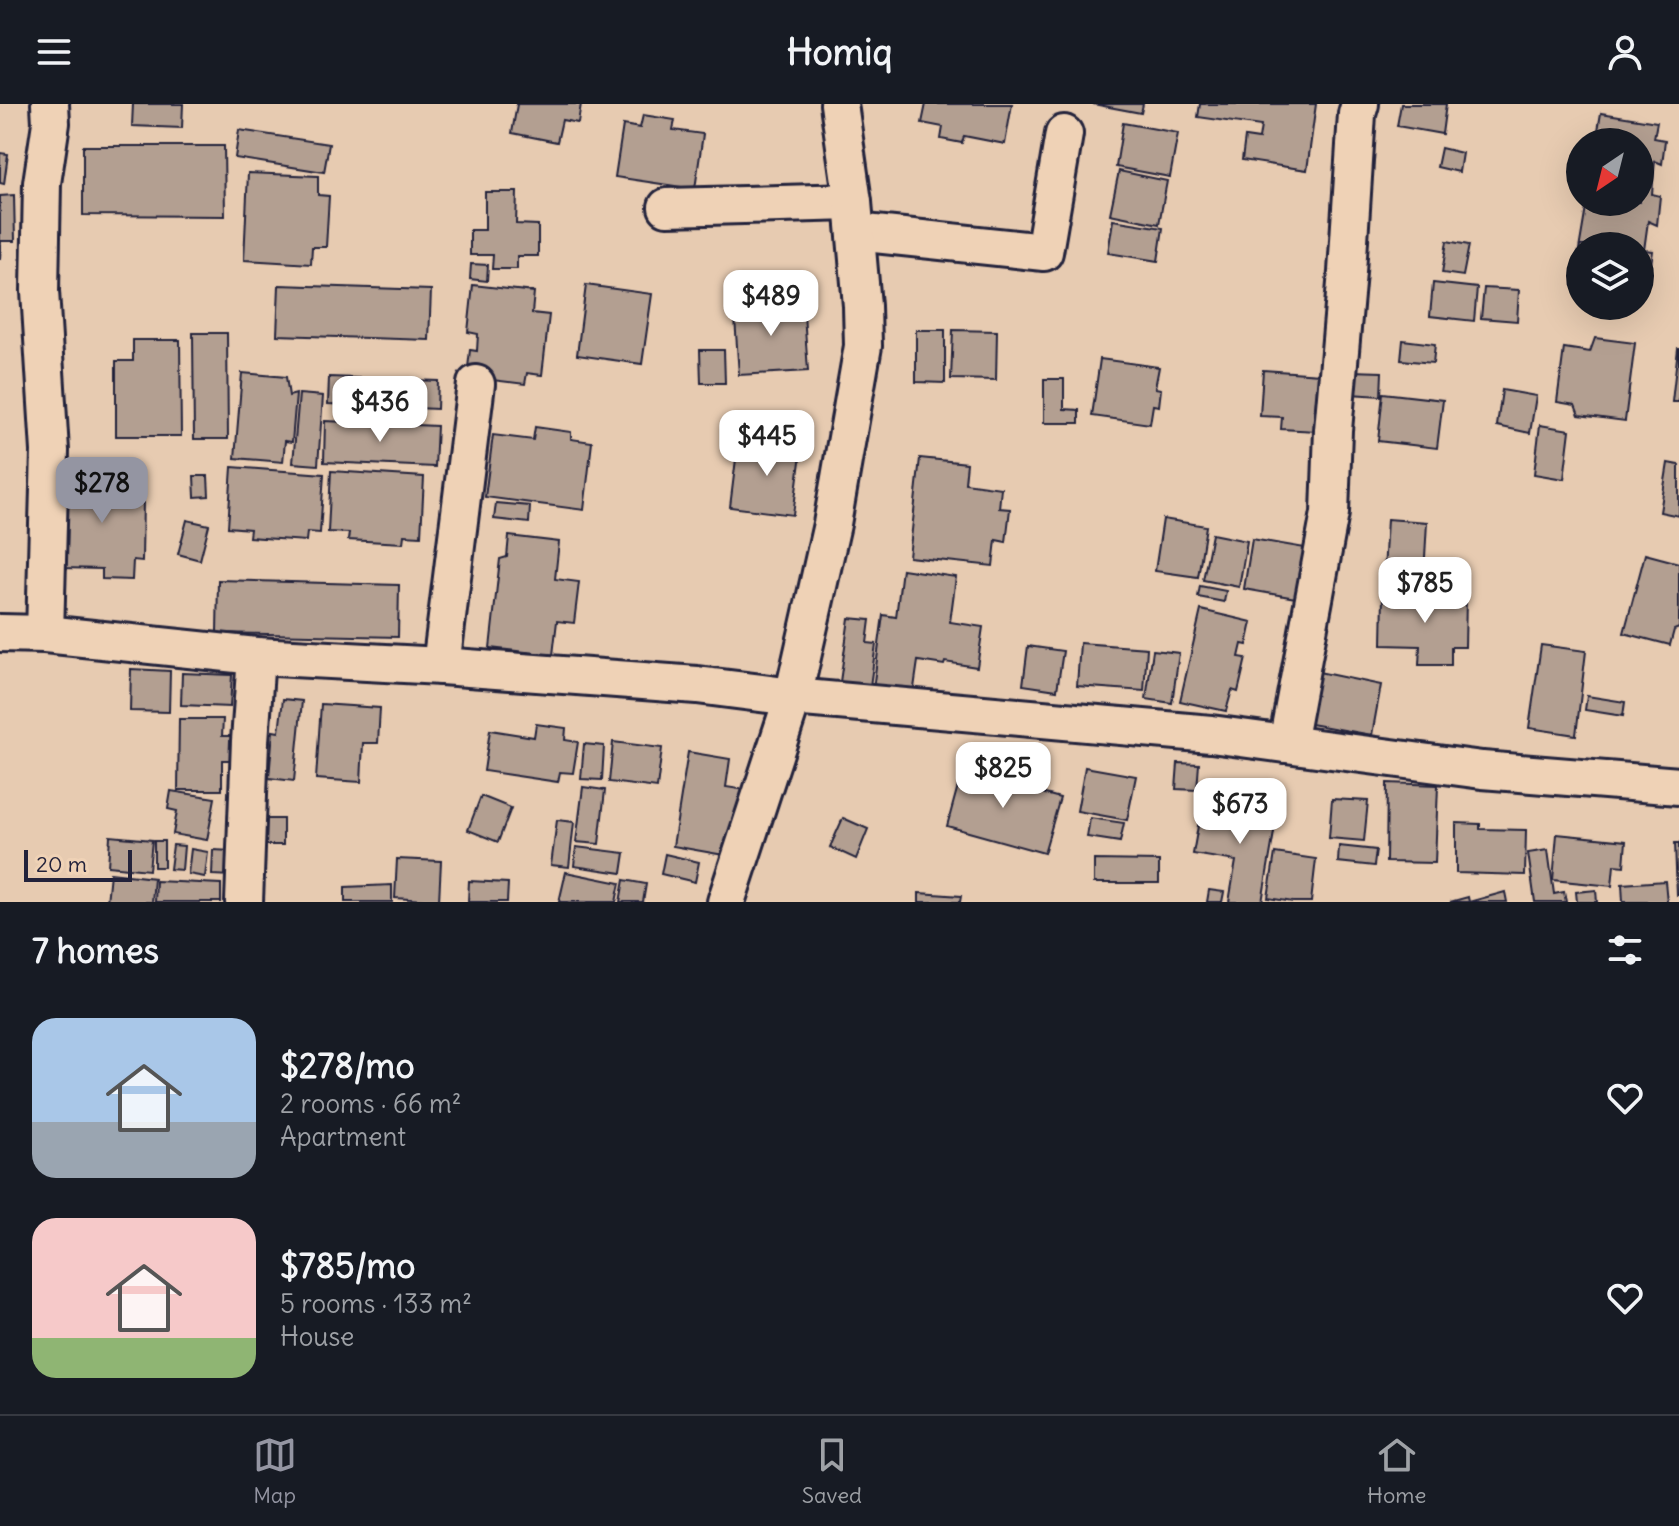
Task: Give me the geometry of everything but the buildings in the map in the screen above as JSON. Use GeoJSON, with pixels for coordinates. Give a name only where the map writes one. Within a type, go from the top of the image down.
{"type":"FeatureCollection","features":[{"type":"Feature","properties":{"kind":"street"},"geometry":{"type":"LineString","coordinates":[[45,634],[50,451],[40,291],[42,183],[51,123],[50,104]]}},
{"type":"Feature","properties":{"kind":"street"},"geometry":{"type":"LineString","coordinates":[[726,902],[793,697],[832,524],[863,346],[854,217],[839,104]]}},
{"type":"Feature","properties":{"kind":"street"},"geometry":{"type":"LineString","coordinates":[[1287,744],[1330,513],[1333,430],[1360,104]]}},
{"type":"Feature","properties":{"kind":"street"},"geometry":{"type":"LineString","coordinates":[[667,207],[854,217],[1044,252],[1064,134]]}},
{"type":"Feature","properties":{"kind":"street"},"geometry":{"type":"LineString","coordinates":[[441,666],[476,384]]}},
{"type":"Feature","properties":{"kind":"street"},"geometry":{"type":"LineString","coordinates":[[0,633],[45,634],[256,656],[669,682],[793,697],[1211,734],[1482,770],[1679,786]]}},
{"type":"Feature","properties":{"kind":"street"},"geometry":{"type":"LineString","coordinates":[[244,902],[256,656]]}}]}
